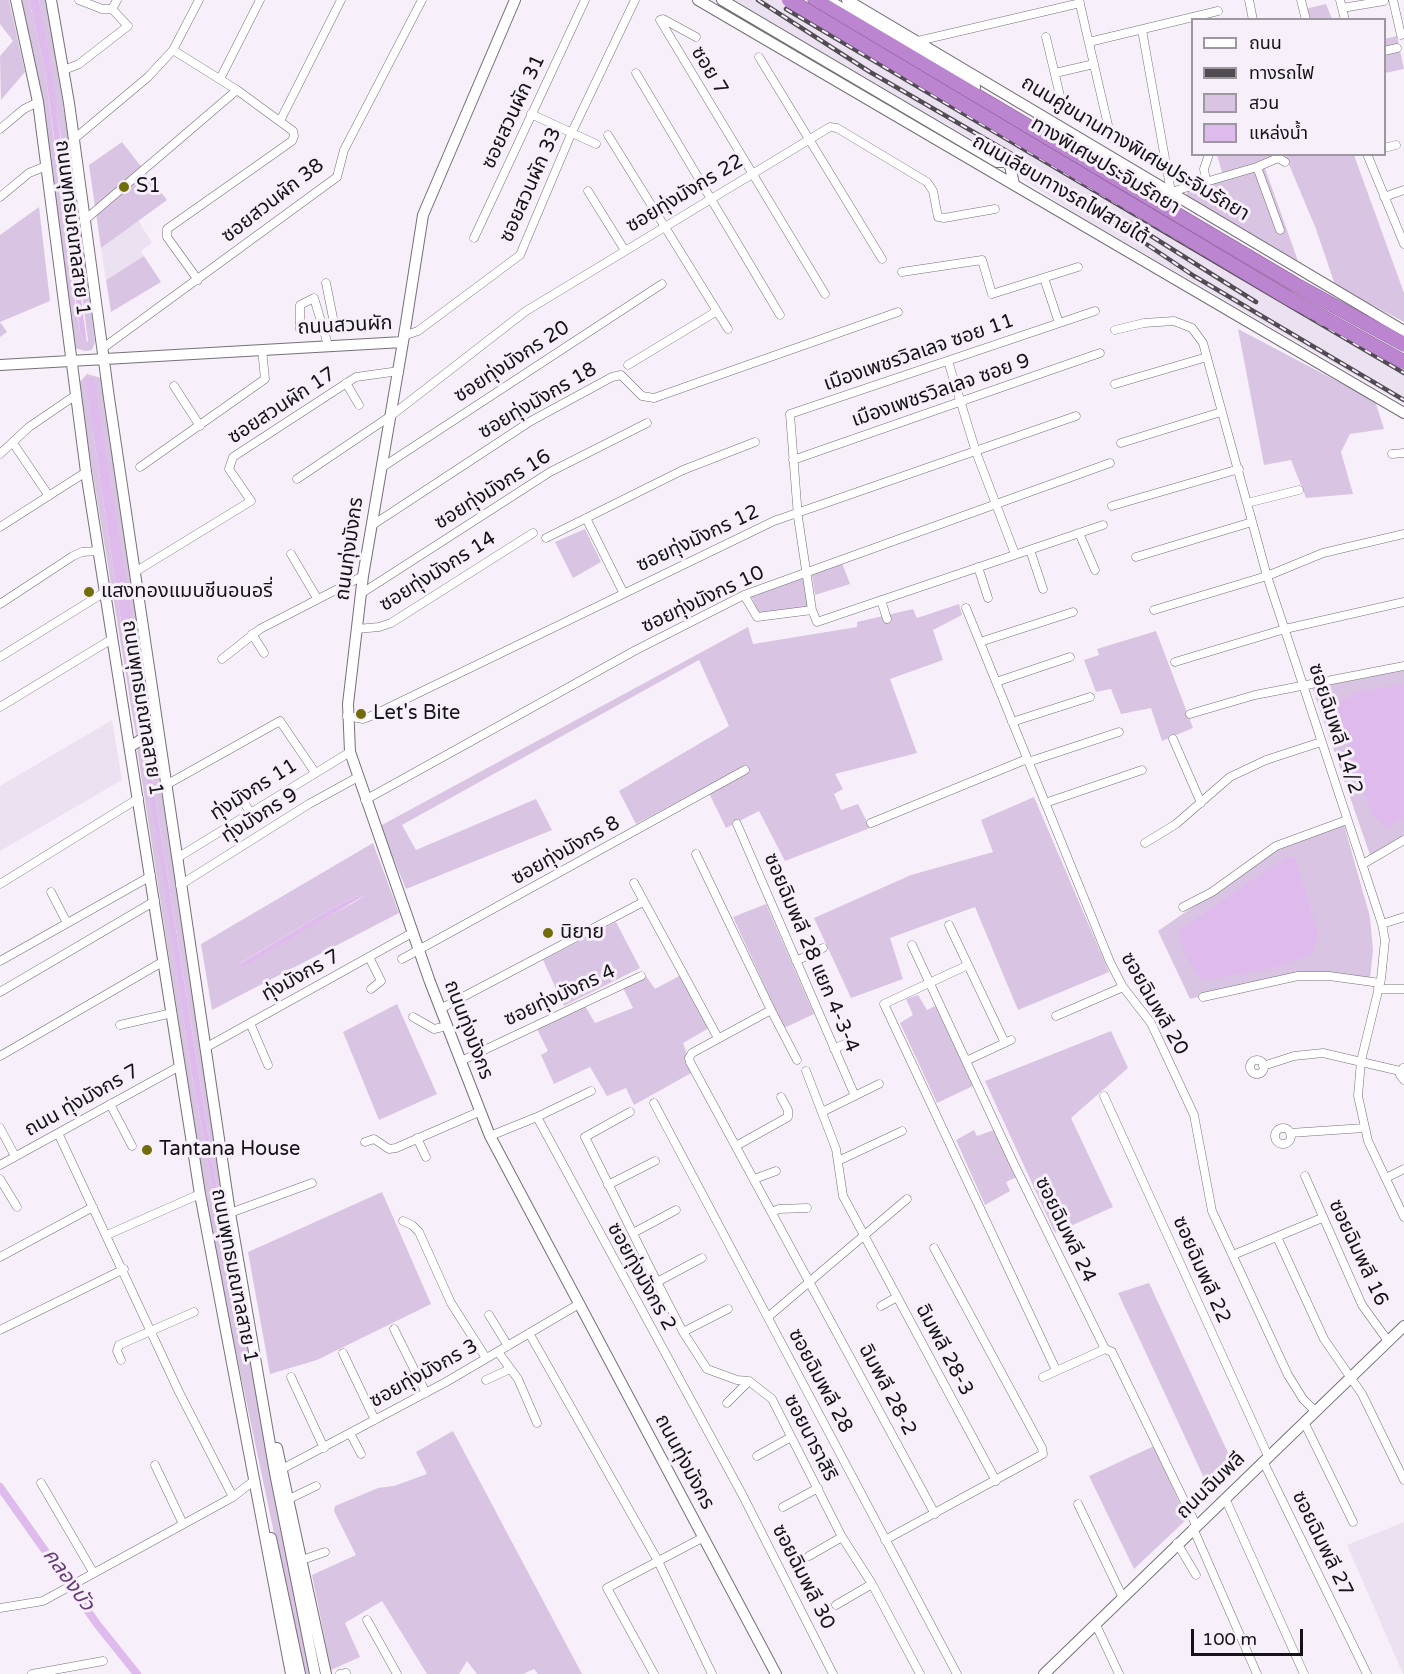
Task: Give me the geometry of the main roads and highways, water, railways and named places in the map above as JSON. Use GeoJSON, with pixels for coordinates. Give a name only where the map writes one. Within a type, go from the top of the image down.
{"type":"FeatureCollection","features":[{"type":"Feature","properties":{"kind":"highway","name":"ทางพิเศษประจิมรัถยา"},"geometry":{"type":"LineString","coordinates":[[789,0],[1288,298],[1404,362]]}},
{"type":"Feature","properties":{"kind":"highway","name":"ทางพิเศษประจิมรัถยา"},"geometry":{"type":"LineString","coordinates":[[815,0],[1296,285],[1404,344]]}},
{"type":"Feature","properties":{"kind":"main road","name":"ถนนพุทธมณฑลสาย 1"},"geometry":{"type":"LineString","coordinates":[[16,0],[38,102],[74,360],[86,472],[152,876],[200,1194],[243,1421],[252,1482],[291,1674]]}},
{"type":"Feature","properties":{"kind":"main road","name":"ถนนพุทธมณฑลสาย 1"},"geometry":{"type":"LineString","coordinates":[[51,0],[86,219],[101,356],[231,1213],[297,1589],[315,1674]]}},
{"type":"Feature","properties":{"kind":"main road","name":"ถนนสวนผัก"},"geometry":{"type":"LineString","coordinates":[[0,365],[101,356],[262,350],[403,339],[423,215],[515,0]]}},
{"type":"Feature","properties":{"kind":"main road","name":"ถนนเลียบทางรถไฟสายใต้"},"geometry":{"type":"LineString","coordinates":[[698,0],[1404,413]]}},
{"type":"Feature","properties":{"kind":"main road"},"geometry":{"type":"LineString","coordinates":[[722,0],[997,162],[1011,163],[1014,184]]}},
{"type":"Feature","properties":{"kind":"main road"},"geometry":{"type":"LineString","coordinates":[[828,0],[1025,117],[1032,128],[1053,122]]}},
{"type":"Feature","properties":{"kind":"main road","name":"ถนนคู่ขนานทางพิเศษประจิมรัถยา"},"geometry":{"type":"LineString","coordinates":[[847,0],[1404,331]]}},
{"type":"Feature","properties":{"kind":"main road","name":"ถนนทุ่งมังกร"},"geometry":{"type":"LineString","coordinates":[[403,339],[392,415],[363,576],[347,716],[350,752],[418,950],[490,1136],[776,1674]]}},
{"type":"Feature","properties":{"kind":"main road"},"geometry":{"type":"LineString","coordinates":[[131,746],[147,736],[160,742]]}},
{"type":"Feature","properties":{"kind":"main road","name":"ถนนฉิมพลี"},"geometry":{"type":"LineString","coordinates":[[1044,1674],[1404,1326]]}},
{"type":"Feature","properties":{"kind":"main road","name":"ถนนพุทธมณฑลสาย 1"},"geometry":{"type":"LineString","coordinates":[[266,1417],[282,1469],[326,1674]]}},
{"type":"Feature","properties":{"kind":"main road","name":"ถนนพุทธมณฑลสาย 1"},"geometry":{"type":"LineString","coordinates":[[243,1421],[257,1470],[300,1674]]}},
{"type":"Feature","properties":{"kind":"water"},"geometry":{"type":"Polygon","coordinates":[[[29,0],[39,0],[51,65],[87,344],[80,331],[45,70],[29,0]]]}},
{"type":"Feature","properties":{"kind":"water"},"geometry":{"type":"Polygon","coordinates":[[[89,377],[94,379],[150,727],[147,728],[142,728],[140,725],[128,669],[86,381],[89,377]]]}},
{"type":"Feature","properties":{"kind":"water"},"geometry":{"type":"Polygon","coordinates":[[[1404,684],[1404,817],[1387,827],[1373,816],[1337,717],[1336,703],[1362,691],[1404,684]]]}},
{"type":"Feature","properties":{"kind":"water"},"geometry":{"type":"Polygon","coordinates":[[[147,746],[233,1289],[231,1295],[191,1069],[143,748],[147,746]]]}},
{"type":"Feature","properties":{"kind":"water"},"geometry":{"type":"Polygon","coordinates":[[[1286,857],[1295,858],[1319,935],[1311,955],[1270,969],[1202,980],[1185,956],[1178,931],[1286,857]]]}},
{"type":"Feature","properties":{"kind":"water"},"geometry":{"type":"Polygon","coordinates":[[[365,895],[246,965],[233,968],[332,908],[355,897],[365,895]]]}},
{"type":"Feature","properties":{"kind":"waterway","name":"คลองบัว"},"geometry":{"type":"LineString","coordinates":[[0,1487],[97,1624],[137,1674]]}},
{"type":"Feature","properties":{"kind":"railway"},"geometry":{"type":"LineString","coordinates":[[758,0],[870,72],[1015,156],[1194,276],[1404,400]]}},
{"type":"Feature","properties":{"kind":"railway"},"geometry":{"type":"LineString","coordinates":[[791,0],[815,17]]}},
{"type":"Feature","properties":{"kind":"railway"},"geometry":{"type":"LineString","coordinates":[[786,9],[1404,373]]}},
{"type":"Feature","properties":{"kind":"railway"},"geometry":{"type":"LineString","coordinates":[[1129,222],[1256,302]]}},
{"type":"Feature","properties":{"kind":"place","name":"S1"},"geometry":{"type":"Point","coordinates":[124,187]}},
{"type":"Feature","properties":{"kind":"place","name":"แสงทองแมนชีนอนอรี่"},"geometry":{"type":"Point","coordinates":[89,592]}},
{"type":"Feature","properties":{"kind":"place","name":"Let's Bite"},"geometry":{"type":"Point","coordinates":[361,714]}},
{"type":"Feature","properties":{"kind":"place","name":"นิยาย"},"geometry":{"type":"Point","coordinates":[548,933]}},
{"type":"Feature","properties":{"kind":"place","name":"Tantana House"},"geometry":{"type":"Point","coordinates":[147,1150]}}]}
